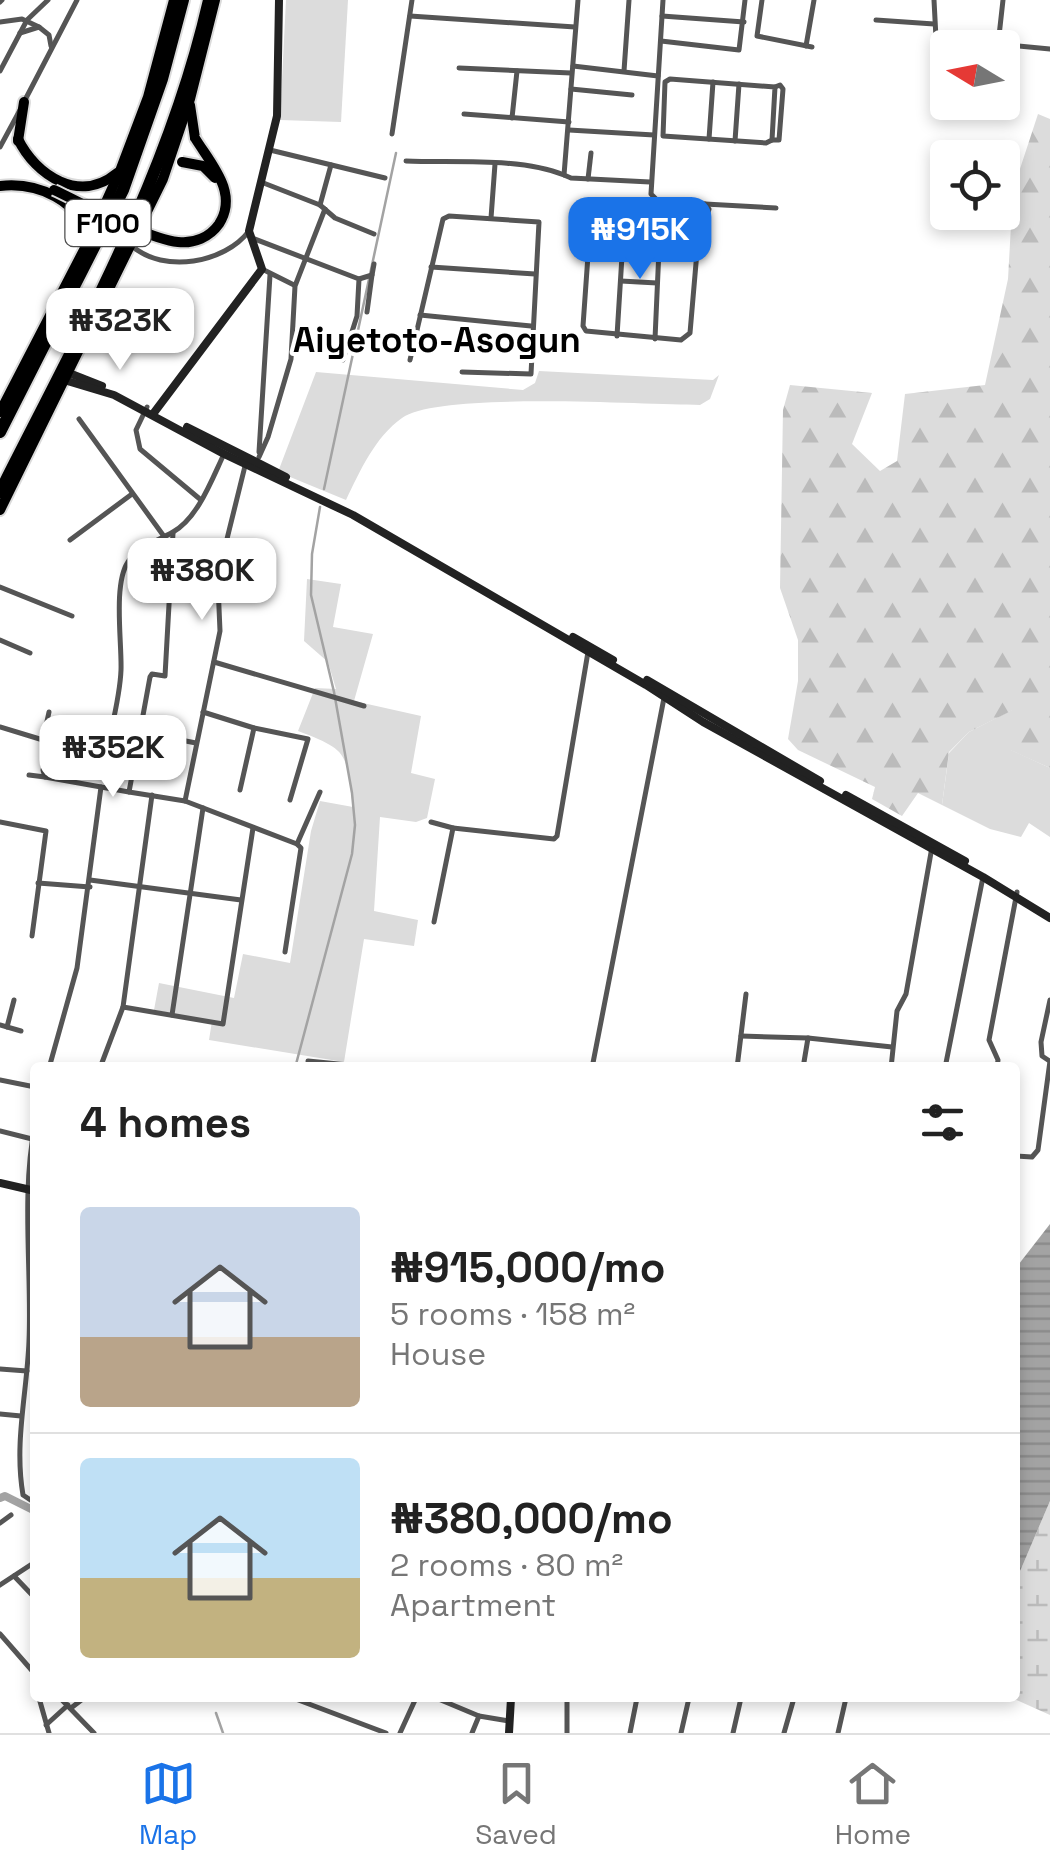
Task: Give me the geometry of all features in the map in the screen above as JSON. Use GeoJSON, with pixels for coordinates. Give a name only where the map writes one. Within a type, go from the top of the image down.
{"type":"FeatureCollection","features":[{"type":"Feature","properties":{"kind":"highway","name":"F100"},"geometry":{"type":"LineString","coordinates":[[0,432],[123,190],[183,0]]}},
{"type":"Feature","properties":{"kind":"highway","name":"F100"},"geometry":{"type":"LineString","coordinates":[[0,492],[77,345],[157,168],[212,0]]}},
{"type":"Feature","properties":{"kind":"main road"},"geometry":{"type":"LineString","coordinates":[[0,412],[120,171],[167,46],[174,0]]}},
{"type":"Feature","properties":{"kind":"main road"},"geometry":{"type":"LineString","coordinates":[[0,510],[162,178],[190,98],[212,0]]}},
{"type":"Feature","properties":{"kind":"main road"},"geometry":{"type":"LineString","coordinates":[[24,102],[18,138],[28,167],[55,188],[166,240],[183,243],[214,230],[224,214],[226,201],[221,178],[196,138],[190,98]]}},
{"type":"Feature","properties":{"kind":"main road"},"geometry":{"type":"LineString","coordinates":[[18,138],[37,168],[68,184],[97,186],[120,171]]}},
{"type":"Feature","properties":{"kind":"main road"},"geometry":{"type":"LineString","coordinates":[[0,185],[27,181],[55,188],[162,232],[188,237],[211,226],[220,213],[222,198],[217,181],[208,170],[199,164],[182,162],[162,178]]}},
{"type":"Feature","properties":{"kind":"main road"},"geometry":{"type":"LineString","coordinates":[[0,185],[26,186],[65,202],[80,218],[86,246]]}},
{"type":"Feature","properties":{"kind":"street"},"geometry":{"type":"LineString","coordinates":[[0,71],[27,20],[48,0]]}},
{"type":"Feature","properties":{"kind":"street"},"geometry":{"type":"LineString","coordinates":[[0,147],[77,0]]}},
{"type":"Feature","properties":{"kind":"street"},"geometry":{"type":"LineString","coordinates":[[132,246],[144,256],[168,264],[237,247],[249,234],[277,116],[279,0]]}},
{"type":"Feature","properties":{"kind":"street"},"geometry":{"type":"LineString","coordinates":[[392,134],[412,0]]}},
{"type":"Feature","properties":{"kind":"street"},"geometry":{"type":"LineString","coordinates":[[564,174],[578,0]]}},
{"type":"Feature","properties":{"kind":"street"},"geometry":{"type":"LineString","coordinates":[[624,71],[629,0]]}},
{"type":"Feature","properties":{"kind":"street"},"geometry":{"type":"LineString","coordinates":[[662,0],[658,76],[659,117],[662,136],[766,144],[772,140],[775,87],[666,80],[659,117],[654,136],[650,182],[654,199],[776,208]]}},
{"type":"Feature","properties":{"kind":"street"},"geometry":{"type":"LineString","coordinates":[[661,41],[739,50],[745,0]]}},
{"type":"Feature","properties":{"kind":"street"},"geometry":{"type":"LineString","coordinates":[[762,0],[756,36],[809,47],[814,0]]}},
{"type":"Feature","properties":{"kind":"street"},"geometry":{"type":"LineString","coordinates":[[934,0],[935,30]]}},
{"type":"Feature","properties":{"kind":"street"},"geometry":{"type":"LineString","coordinates":[[1000,30],[1003,0]]}},
{"type":"Feature","properties":{"kind":"street"},"geometry":{"type":"LineString","coordinates":[[410,16],[575,27]]}},
{"type":"Feature","properties":{"kind":"street"},"geometry":{"type":"LineString","coordinates":[[662,16],[757,22]]}},
{"type":"Feature","properties":{"kind":"street"},"geometry":{"type":"LineString","coordinates":[[0,22],[12,18],[27,20],[50,38],[52,49]]}},
{"type":"Feature","properties":{"kind":"street"},"geometry":{"type":"LineString","coordinates":[[876,20],[934,24]]}},
{"type":"Feature","properties":{"kind":"street"},"geometry":{"type":"LineString","coordinates":[[20,34],[39,27]]}},
{"type":"Feature","properties":{"kind":"street"},"geometry":{"type":"LineString","coordinates":[[1020,47],[1050,49]]}},
{"type":"Feature","properties":{"kind":"street"},"geometry":{"type":"LineString","coordinates":[[460,68],[624,71],[658,76]]}},
{"type":"Feature","properties":{"kind":"street"},"geometry":{"type":"LineString","coordinates":[[512,118],[517,71]]}},
{"type":"Feature","properties":{"kind":"street"},"geometry":{"type":"LineString","coordinates":[[709,139],[713,82]]}},
{"type":"Feature","properties":{"kind":"street"},"geometry":{"type":"LineString","coordinates":[[735,142],[740,84]]}},
{"type":"Feature","properties":{"kind":"street"},"geometry":{"type":"LineString","coordinates":[[572,89],[632,95]]}},
{"type":"Feature","properties":{"kind":"street"},"geometry":{"type":"LineString","coordinates":[[464,114],[654,136]]}},
{"type":"Feature","properties":{"kind":"street"},"geometry":{"type":"LineString","coordinates":[[270,150],[385,178]]}},
{"type":"Feature","properties":{"kind":"street"},"geometry":{"type":"LineString","coordinates":[[588,179],[591,153]]}},
{"type":"Feature","properties":{"kind":"street"},"geometry":{"type":"LineString","coordinates":[[406,161],[496,164],[547,169],[588,179],[650,182]]}},
{"type":"Feature","properties":{"kind":"street"},"geometry":{"type":"LineString","coordinates":[[491,218],[496,164]]}},
{"type":"Feature","properties":{"kind":"street"},"geometry":{"type":"LineString","coordinates":[[186,802],[220,631],[218,585],[232,512],[252,461],[268,437],[291,359],[296,286],[307,260],[331,165]]}},
{"type":"Feature","properties":{"kind":"street"},"geometry":{"type":"LineString","coordinates":[[261,182],[374,234]]}},
{"type":"Feature","properties":{"kind":"street"},"geometry":{"type":"LineString","coordinates":[[693,230],[698,240],[690,332],[681,340],[590,333],[583,326],[587,232],[592,225],[693,230],[708,216],[705,204]]}},
{"type":"Feature","properties":{"kind":"street"},"geometry":{"type":"LineString","coordinates":[[410,360],[442,219],[491,218],[541,224],[532,371],[528,376],[462,372]]}},
{"type":"Feature","properties":{"kind":"street"},"geometry":{"type":"LineString","coordinates":[[618,336],[624,224]]}},
{"type":"Feature","properties":{"kind":"street"},"geometry":{"type":"LineString","coordinates":[[655,339],[660,227]]}},
{"type":"Feature","properties":{"kind":"street"},"geometry":{"type":"LineString","coordinates":[[249,234],[307,260],[366,277]]}},
{"type":"Feature","properties":{"kind":"street"},"geometry":{"type":"LineString","coordinates":[[249,234],[266,272],[252,461]]}},
{"type":"Feature","properties":{"kind":"street"},"geometry":{"type":"LineString","coordinates":[[343,360],[366,277],[374,264]]}},
{"type":"Feature","properties":{"kind":"street"},"geometry":{"type":"LineString","coordinates":[[432,267],[535,274]]}},
{"type":"Feature","properties":{"kind":"street"},"geometry":{"type":"LineString","coordinates":[[266,272],[296,286]]}},
{"type":"Feature","properties":{"kind":"street"},"geometry":{"type":"LineString","coordinates":[[201,500],[138,445],[136,430],[266,272]]}},
{"type":"Feature","properties":{"kind":"street"},"geometry":{"type":"LineString","coordinates":[[366,277],[367,312]]}},
{"type":"Feature","properties":{"kind":"street"},"geometry":{"type":"LineString","coordinates":[[620,281],[657,283]]}},
{"type":"Feature","properties":{"kind":"street"},"geometry":{"type":"LineString","coordinates":[[420,315],[532,326]]}},
{"type":"Feature","properties":{"kind":"street"},"geometry":{"type":"LineString","coordinates":[[67,377],[150,410],[222,451],[252,461],[346,506],[735,736],[1050,915]]}},
{"type":"Feature","properties":{"kind":"street"},"geometry":{"type":"LineString","coordinates":[[78,419],[162,535]]}},
{"type":"Feature","properties":{"kind":"street"},"geometry":{"type":"LineString","coordinates":[[106,755],[121,674],[124,570],[133,555],[173,532],[201,500],[222,451]]}},
{"type":"Feature","properties":{"kind":"street"},"geometry":{"type":"LineString","coordinates":[[252,461],[353,514],[666,694]]}},
{"type":"Feature","properties":{"kind":"street"},"geometry":{"type":"LineString","coordinates":[[70,540],[132,494]]}},
{"type":"Feature","properties":{"kind":"street"},"geometry":{"type":"LineString","coordinates":[[128,792],[150,677],[165,676],[173,532]]}},
{"type":"Feature","properties":{"kind":"street"},"geometry":{"type":"LineString","coordinates":[[171,572],[218,585]]}},
{"type":"Feature","properties":{"kind":"street"},"geometry":{"type":"LineString","coordinates":[[0,587],[72,616]]}},
{"type":"Feature","properties":{"kind":"street"},"geometry":{"type":"LineString","coordinates":[[0,640],[30,653]]}},
{"type":"Feature","properties":{"kind":"street"},"geometry":{"type":"LineString","coordinates":[[430,822],[453,828],[556,838],[588,652]]}},
{"type":"Feature","properties":{"kind":"street"},"geometry":{"type":"LineString","coordinates":[[214,662],[364,706]]}},
{"type":"Feature","properties":{"kind":"street"},"geometry":{"type":"LineString","coordinates":[[593,1062],[666,694]]}},
{"type":"Feature","properties":{"kind":"street"},"geometry":{"type":"LineString","coordinates":[[42,740],[50,712]]}},
{"type":"Feature","properties":{"kind":"street"},"geometry":{"type":"LineString","coordinates":[[203,712],[308,740],[290,800]]}},
{"type":"Feature","properties":{"kind":"street"},"geometry":{"type":"LineString","coordinates":[[0,727],[42,740],[48,746],[45,777]]}},
{"type":"Feature","properties":{"kind":"street"},"geometry":{"type":"LineString","coordinates":[[240,790],[254,728]]}},
{"type":"Feature","properties":{"kind":"street"},"geometry":{"type":"LineString","coordinates":[[140,732],[197,744]]}},
{"type":"Feature","properties":{"kind":"street"},"geometry":{"type":"LineString","coordinates":[[29,774],[186,802],[297,844],[301,848],[285,952]]}},
{"type":"Feature","properties":{"kind":"street"},"geometry":{"type":"LineString","coordinates":[[51,1062],[77,968],[101,788]]}},
{"type":"Feature","properties":{"kind":"street"},"geometry":{"type":"LineString","coordinates":[[297,844],[320,792]]}},
{"type":"Feature","properties":{"kind":"street"},"geometry":{"type":"LineString","coordinates":[[102,1062],[123,1007],[152,795]]}},
{"type":"Feature","properties":{"kind":"street"},"geometry":{"type":"LineString","coordinates":[[172,1015],[203,808]]}},
{"type":"Feature","properties":{"kind":"street"},"geometry":{"type":"LineString","coordinates":[[0,822],[46,831],[32,936]]}},
{"type":"Feature","properties":{"kind":"street"},"geometry":{"type":"LineString","coordinates":[[123,1007],[222,1024],[253,828]]}},
{"type":"Feature","properties":{"kind":"street"},"geometry":{"type":"LineString","coordinates":[[434,922],[453,828]]}},
{"type":"Feature","properties":{"kind":"street"},"geometry":{"type":"LineString","coordinates":[[932,846],[1017,895]]}},
{"type":"Feature","properties":{"kind":"street"},"geometry":{"type":"LineString","coordinates":[[891,1062],[897,1012],[907,989],[932,846]]}},
{"type":"Feature","properties":{"kind":"street"},"geometry":{"type":"LineString","coordinates":[[946,1062],[983,876]]}},
{"type":"Feature","properties":{"kind":"street"},"geometry":{"type":"LineString","coordinates":[[38,883],[141,886],[241,900]]}},
{"type":"Feature","properties":{"kind":"street"},"geometry":{"type":"LineString","coordinates":[[998,1062],[990,1040],[1017,895]]}},
{"type":"Feature","properties":{"kind":"street"},"geometry":{"type":"LineString","coordinates":[[738,1062],[746,994]]}},
{"type":"Feature","properties":{"kind":"street"},"geometry":{"type":"LineString","coordinates":[[14,1000],[4,1026],[21,1030]]}},
{"type":"Feature","properties":{"kind":"street"},"geometry":{"type":"LineString","coordinates":[[1020,1157],[1028,1158],[1038,1150],[1049,1060],[1042,1056],[1041,1042],[1050,1000]]}},
{"type":"Feature","properties":{"kind":"street"},"geometry":{"type":"LineString","coordinates":[[741,1036],[892,1046]]}},
{"type":"Feature","properties":{"kind":"street"},"geometry":{"type":"LineString","coordinates":[[804,1062],[808,1038]]}},
{"type":"Feature","properties":{"kind":"street"},"geometry":{"type":"LineString","coordinates":[[308,1060],[326,1062]]}},
{"type":"Feature","properties":{"kind":"street"},"geometry":{"type":"LineString","coordinates":[[0,1080],[30,1086]]}},
{"type":"Feature","properties":{"kind":"street"},"geometry":{"type":"LineString","coordinates":[[0,1130],[30,1138]]}},
{"type":"Feature","properties":{"kind":"street"},"geometry":{"type":"LineString","coordinates":[[0,1183],[30,1190]]}},
{"type":"Feature","properties":{"kind":"street"},"geometry":{"type":"LineString","coordinates":[[30,1224],[26,1267],[30,1339],[21,1416],[22,1489],[23,1496],[30,1500]]}},
{"type":"Feature","properties":{"kind":"street"},"geometry":{"type":"LineString","coordinates":[[0,1369],[27,1371]]}},
{"type":"Feature","properties":{"kind":"street"},"geometry":{"type":"LineString","coordinates":[[0,1414],[21,1416]]}},
{"type":"Feature","properties":{"kind":"street"},"geometry":{"type":"LineString","coordinates":[[0,1524],[12,1515]]}},
{"type":"Feature","properties":{"kind":"street"},"geometry":{"type":"LineString","coordinates":[[0,1585],[30,1565]]}},
{"type":"Feature","properties":{"kind":"street"},"geometry":{"type":"LineString","coordinates":[[14,1576],[30,1593]]}},
{"type":"Feature","properties":{"kind":"street"},"geometry":{"type":"LineString","coordinates":[[0,1634],[30,1669]]}},
{"type":"Feature","properties":{"kind":"street"},"geometry":{"type":"LineString","coordinates":[[40,1702],[47,1729]]}},
{"type":"Feature","properties":{"kind":"street"},"geometry":{"type":"LineString","coordinates":[[64,1702],[94,1733]]}},
{"type":"Feature","properties":{"kind":"street"},"geometry":{"type":"LineString","coordinates":[[47,1729],[76,1702]]}},
{"type":"Feature","properties":{"kind":"street"},"geometry":{"type":"LineString","coordinates":[[304,1702],[386,1733]]}},
{"type":"Feature","properties":{"kind":"street"},"geometry":{"type":"LineString","coordinates":[[400,1733],[414,1702]]}},
{"type":"Feature","properties":{"kind":"street"},"geometry":{"type":"LineString","coordinates":[[445,1702],[478,1716],[509,1721]]}},
{"type":"Feature","properties":{"kind":"street"},"geometry":{"type":"LineString","coordinates":[[509,1733],[511,1702]]}},
{"type":"Feature","properties":{"kind":"street"},"geometry":{"type":"LineString","coordinates":[[567,1702],[567,1733]]}},
{"type":"Feature","properties":{"kind":"street"},"geometry":{"type":"LineString","coordinates":[[630,1733],[636,1702]]}},
{"type":"Feature","properties":{"kind":"street"},"geometry":{"type":"LineString","coordinates":[[681,1733],[688,1702]]}},
{"type":"Feature","properties":{"kind":"street"},"geometry":{"type":"LineString","coordinates":[[733,1733],[740,1702]]}},
{"type":"Feature","properties":{"kind":"street"},"geometry":{"type":"LineString","coordinates":[[784,1733],[793,1702]]}},
{"type":"Feature","properties":{"kind":"street"},"geometry":{"type":"LineString","coordinates":[[838,1733],[845,1702]]}},
{"type":"Feature","properties":{"kind":"street"},"geometry":{"type":"LineString","coordinates":[[472,1733],[478,1716]]}},
{"type":"Feature","properties":{"kind":"green space"},"geometry":{"type":"Polygon","coordinates":[[[286,0],[348,0],[341,122],[280,120],[286,0]]]}},
{"type":"Feature","properties":{"kind":"green space"},"geometry":{"type":"Polygon","coordinates":[[[1038,114],[1050,119],[1050,768],[1010,750],[1013,710],[969,732],[949,752],[942,805],[918,793],[902,816],[872,799],[875,787],[798,750],[788,739],[798,681],[798,640],[780,588],[783,410],[790,385],[872,393],[852,444],[880,471],[897,461],[905,394],[985,385],[1008,279],[1011,230],[1020,230],[1020,169],[1038,114]]]}},
{"type":"Feature","properties":{"kind":"green space"},"geometry":{"type":"Polygon","coordinates":[[[539,371],[713,380],[719,375],[710,399],[700,405],[498,402],[423,410],[402,418],[384,435],[346,500],[278,472],[316,372],[523,390],[535,383],[539,371]]]}},
{"type":"Feature","properties":{"kind":"green space"},"geometry":{"type":"Polygon","coordinates":[[[307,579],[341,584],[333,627],[373,634],[354,701],[421,716],[411,773],[435,779],[427,818],[416,822],[380,817],[374,911],[418,920],[414,946],[364,939],[344,1062],[209,1040],[212,1021],[154,1010],[159,983],[234,998],[243,954],[290,963],[311,831],[320,801],[353,807],[342,756],[328,744],[298,731],[315,688],[336,689],[328,662],[304,641],[307,579]]]}},
{"type":"Feature","properties":{"kind":"green space"},"geometry":{"type":"Polygon","coordinates":[[[1014,709],[1011,750],[1050,768],[1050,837],[1029,823],[1021,837],[990,829],[942,805],[949,753],[969,732],[1014,709]]]}},
{"type":"Feature","properties":{"kind":"green space"},"geometry":{"type":"Polygon","coordinates":[[[1050,1501],[1050,1715],[1020,1702],[1020,1571],[1050,1501]]]}},
{"type":"Feature","properties":{"kind":"shaded area"},"geometry":{"type":"Polygon","coordinates":[[[1050,1224],[1050,1501],[1020,1571],[1020,1263],[1050,1224]]]}},
{"type":"Feature","properties":{"kind":"waterway"},"geometry":{"type":"LineString","coordinates":[[324,489],[396,153]]}},
{"type":"Feature","properties":{"kind":"waterway"},"geometry":{"type":"LineString","coordinates":[[297,1062],[352,854],[355,825],[334,692],[311,595],[312,554],[320,507]]}},
{"type":"Feature","properties":{"kind":"waterway"},"geometry":{"type":"LineString","coordinates":[[0,1498],[5,1496],[30,1508]]}},
{"type":"Feature","properties":{"kind":"waterway"},"geometry":{"type":"LineString","coordinates":[[216,1713],[223,1733]]}},
{"type":"Feature","properties":{"kind":"district","name":"Aiyetoto-Asogun"},"geometry":{"type":"Point","coordinates":[437,340]}}]}
